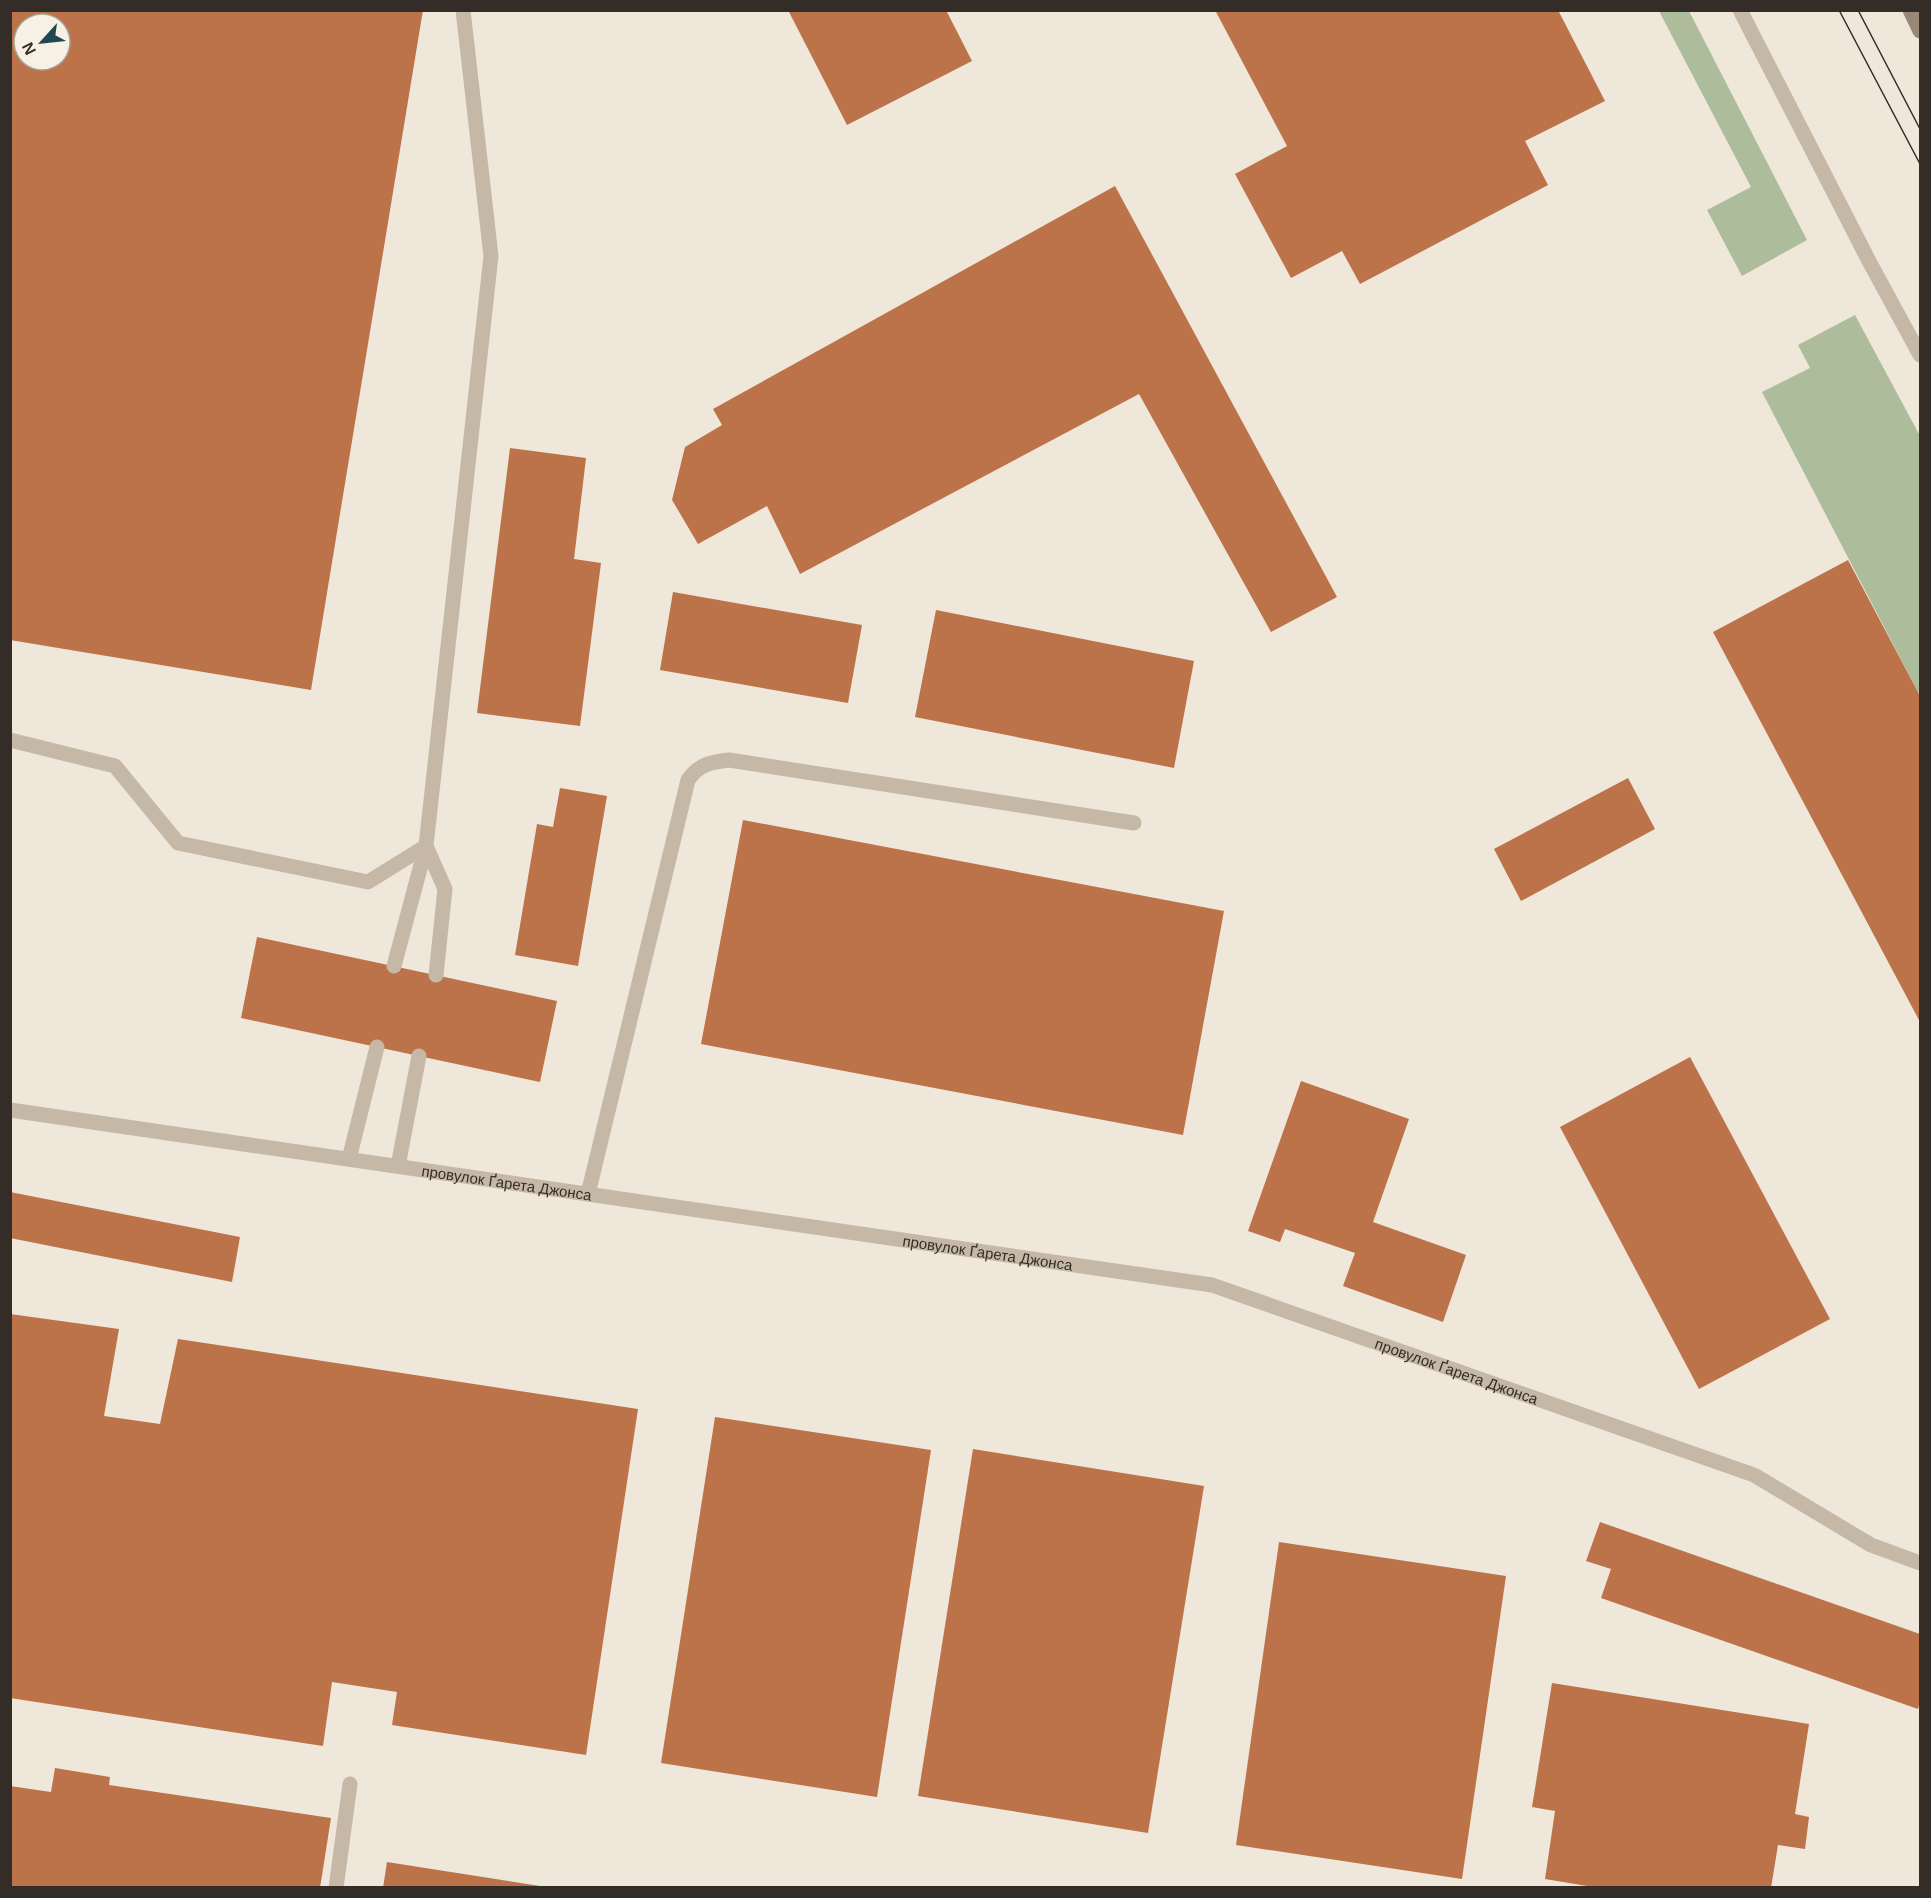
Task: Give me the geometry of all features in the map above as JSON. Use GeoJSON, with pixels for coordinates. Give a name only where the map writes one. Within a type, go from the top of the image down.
{"type":"FeatureCollection","features":[{"type":"Feature","properties":{"kind":"main road"},"geometry":{"type":"LineString","coordinates":[[1910,10],[1920,31]]}},
{"type":"Feature","properties":{"kind":"street"},"geometry":{"type":"LineString","coordinates":[[394,966],[426,846],[491,256],[463,10]]}},
{"type":"Feature","properties":{"kind":"street"},"geometry":{"type":"LineString","coordinates":[[1740,10],[1920,355]]}},
{"type":"Feature","properties":{"kind":"street"},"geometry":{"type":"LineString","coordinates":[[10,740],[115,766],[178,843],[368,882],[426,846]]}},
{"type":"Feature","properties":{"kind":"street"},"geometry":{"type":"LineString","coordinates":[[588,1194],[688,780],[695,768],[710,762],[729,760],[1134,823]]}},
{"type":"Feature","properties":{"kind":"street"},"geometry":{"type":"LineString","coordinates":[[426,846],[445,889],[436,975]]}},
{"type":"Feature","properties":{"kind":"street"},"geometry":{"type":"LineString","coordinates":[[349,1159],[377,1047]]}},
{"type":"Feature","properties":{"kind":"street"},"geometry":{"type":"LineString","coordinates":[[398,1166],[419,1056]]}},
{"type":"Feature","properties":{"kind":"street","name":"провулок Ґарета Джонса"},"geometry":{"type":"LineString","coordinates":[[10,1110],[1212,1285],[1754,1475],[1871,1545],[1920,1563]]}},
{"type":"Feature","properties":{"kind":"street"},"geometry":{"type":"LineString","coordinates":[[336,1887],[350,1784]]}},
{"type":"Feature","properties":{"kind":"green space"},"geometry":{"type":"Polygon","coordinates":[[[1659,11],[1689,11],[1807,240],[1742,276],[1707,210],[1751,187],[1659,11]]]}},
{"type":"Feature","properties":{"kind":"green space"},"geometry":{"type":"Polygon","coordinates":[[[1855,315],[1920,436],[1920,696],[1762,392],[1810,368],[1798,345],[1855,315]]]}},
{"type":"Feature","properties":{"kind":"building"},"geometry":{"type":"Polygon","coordinates":[[[10,10],[423,10],[311,690],[10,640],[10,10]]]}},
{"type":"Feature","properties":{"kind":"building"},"geometry":{"type":"Polygon","coordinates":[[[788,10],[946,10],[972,61],[847,125],[788,10]]]}},
{"type":"Feature","properties":{"kind":"building"},"geometry":{"type":"Polygon","coordinates":[[[1215,10],[1558,10],[1605,101],[1525,141],[1548,185],[1360,284],[1342,251],[1291,278],[1235,174],[1287,146],[1215,10]]]}},
{"type":"Feature","properties":{"kind":"building"},"geometry":{"type":"Polygon","coordinates":[[[1115,186],[1337,597],[1271,632],[1139,394],[800,574],[767,506],[698,544],[672,500],[685,447],[722,425],[713,409],[1115,186]]]}},
{"type":"Feature","properties":{"kind":"building"},"geometry":{"type":"Polygon","coordinates":[[[510,448],[586,458],[574,559],[601,563],[580,726],[477,713],[510,448]]]}},
{"type":"Feature","properties":{"kind":"building"},"geometry":{"type":"Polygon","coordinates":[[[1848,560],[1920,696],[1920,1022],[1713,632],[1848,560]]]}},
{"type":"Feature","properties":{"kind":"building"},"geometry":{"type":"Polygon","coordinates":[[[673,592],[862,625],[848,703],[660,670],[673,592]]]}},
{"type":"Feature","properties":{"kind":"building"},"geometry":{"type":"Polygon","coordinates":[[[936,610],[1194,661],[1174,768],[915,717],[936,610]]]}},
{"type":"Feature","properties":{"kind":"building"},"geometry":{"type":"Polygon","coordinates":[[[1628,778],[1655,829],[1521,901],[1494,849],[1628,778]]]}},
{"type":"Feature","properties":{"kind":"building"},"geometry":{"type":"Polygon","coordinates":[[[560,788],[607,796],[578,966],[515,955],[537,824],[553,827],[560,788]]]}},
{"type":"Feature","properties":{"kind":"building"},"geometry":{"type":"Polygon","coordinates":[[[743,820],[1224,911],[1183,1135],[701,1044],[743,820]]]}},
{"type":"Feature","properties":{"kind":"building"},"geometry":{"type":"Polygon","coordinates":[[[257,937],[557,1001],[540,1082],[241,1018],[257,937]]]}},
{"type":"Feature","properties":{"kind":"building"},"geometry":{"type":"Polygon","coordinates":[[[1690,1057],[1830,1319],[1699,1389],[1560,1127],[1690,1057]]]}},
{"type":"Feature","properties":{"kind":"building"},"geometry":{"type":"Polygon","coordinates":[[[1301,1081],[1409,1119],[1373,1222],[1466,1255],[1443,1322],[1343,1286],[1355,1253],[1285,1229],[1280,1242],[1248,1231],[1301,1081]]]}},
{"type":"Feature","properties":{"kind":"building"},"geometry":{"type":"Polygon","coordinates":[[[10,1192],[240,1237],[232,1282],[10,1238],[10,1192]]]}},
{"type":"Feature","properties":{"kind":"building"},"geometry":{"type":"Polygon","coordinates":[[[10,1314],[119,1329],[104,1416],[160,1424],[178,1339],[638,1409],[586,1755],[392,1725],[397,1692],[332,1682],[323,1746],[10,1698],[10,1314]]]}},
{"type":"Feature","properties":{"kind":"building"},"geometry":{"type":"Polygon","coordinates":[[[715,1417],[931,1450],[877,1797],[661,1763],[715,1417]]]}},
{"type":"Feature","properties":{"kind":"building"},"geometry":{"type":"Polygon","coordinates":[[[973,1449],[1204,1486],[1148,1833],[918,1796],[973,1449]]]}},
{"type":"Feature","properties":{"kind":"building"},"geometry":{"type":"Polygon","coordinates":[[[1600,1522],[1920,1634],[1918,1709],[1601,1598],[1611,1569],[1586,1561],[1600,1522]]]}},
{"type":"Feature","properties":{"kind":"building"},"geometry":{"type":"Polygon","coordinates":[[[1279,1542],[1506,1576],[1462,1879],[1236,1845],[1279,1542]]]}},
{"type":"Feature","properties":{"kind":"building"},"geometry":{"type":"Polygon","coordinates":[[[1552,1683],[1809,1724],[1795,1814],[1809,1817],[1805,1849],[1778,1845],[1771,1888],[1599,1888],[1545,1879],[1555,1811],[1532,1807],[1552,1683]]]}},
{"type":"Feature","properties":{"kind":"building"},"geometry":{"type":"Polygon","coordinates":[[[55,1768],[110,1777],[109,1785],[331,1818],[320,1888],[10,1888],[10,1786],[51,1792],[55,1768]]]}},
{"type":"Feature","properties":{"kind":"building"},"geometry":{"type":"Polygon","coordinates":[[[387,1862],[540,1886],[540,1888],[383,1888],[387,1862]]]}},
{"type":"Feature","properties":{"kind":"tram line"},"geometry":{"type":"LineString","coordinates":[[1839,10],[1920,164]]}},
{"type":"Feature","properties":{"kind":"tram line"},"geometry":{"type":"LineString","coordinates":[[1858,10],[1920,129]]}}]}
